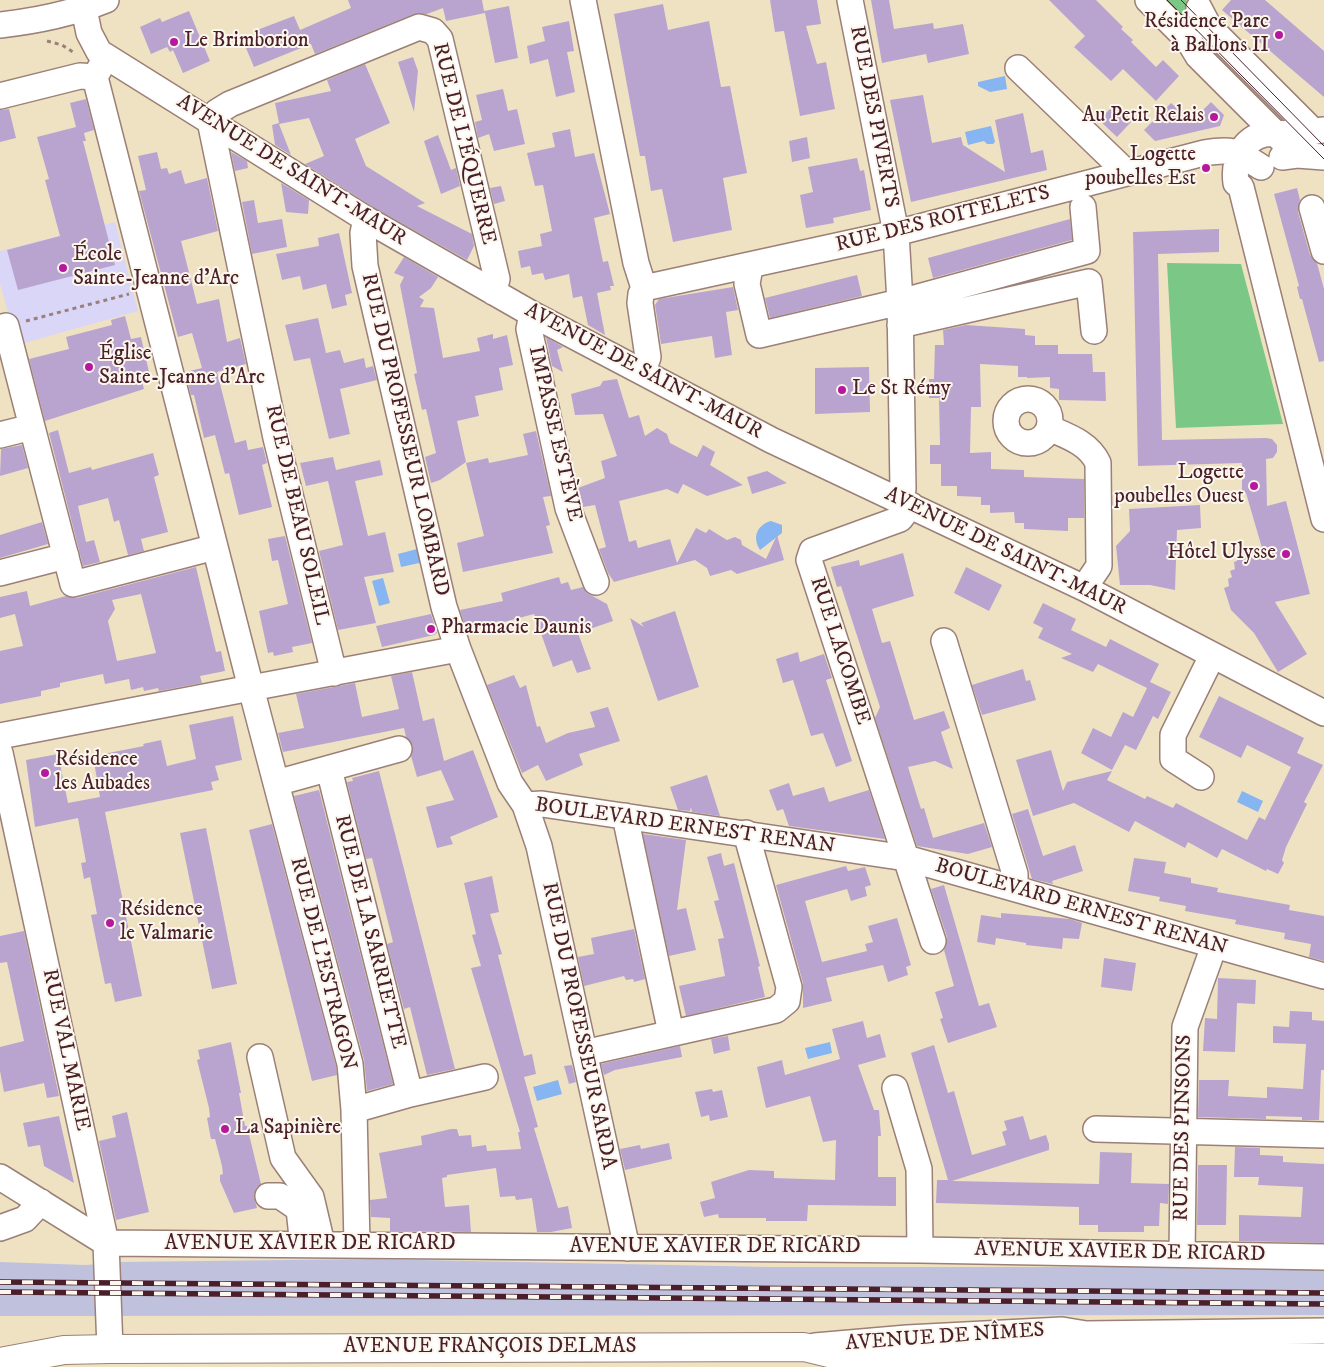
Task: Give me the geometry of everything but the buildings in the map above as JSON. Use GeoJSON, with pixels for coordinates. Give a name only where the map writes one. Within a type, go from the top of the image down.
{"type":"FeatureCollection","features":[{"type":"Feature","properties":{"kind":"main road","name":"AVENUE FRANÇOIS DELMAS"},"geometry":{"type":"LineString","coordinates":[[0,1362],[64,1350],[110,1358],[804,1347],[847,1363]]}},
{"type":"Feature","properties":{"kind":"main road","name":"AVENUE DE NÎMES"},"geometry":{"type":"LineString","coordinates":[[847,1363],[1046,1354],[1168,1362],[1324,1358]]}},
{"type":"Feature","properties":{"kind":"main road","name":"AVENUE FRANÇOIS DELMAS"},"geometry":{"type":"LineString","coordinates":[[0,1362],[27,1367]]}},
{"type":"Feature","properties":{"kind":"street"},"geometry":{"type":"LineString","coordinates":[[582,0],[636,263],[644,288],[640,303],[648,356],[643,372]]}},
{"type":"Feature","properties":{"kind":"street","name":"RUE DES PIVERTS"},"geometry":{"type":"LineString","coordinates":[[850,0],[896,234],[900,314],[904,503]]}},
{"type":"Feature","properties":{"kind":"street"},"geometry":{"type":"LineString","coordinates":[[1148,0],[1297,155]]}},
{"type":"Feature","properties":{"kind":"street"},"geometry":{"type":"LineString","coordinates":[[1199,4],[1202,35],[1209,54],[1238,84],[1238,95]]}},
{"type":"Feature","properties":{"kind":"street"},"geometry":{"type":"LineString","coordinates":[[1199,4],[1209,27],[1318,130]]}},
{"type":"Feature","properties":{"kind":"street","name":"AVENUE DE SAINT-MAUR"},"geometry":{"type":"LineString","coordinates":[[0,25],[48,19],[95,5],[94,44],[96,70],[210,121],[366,219],[493,292],[771,440],[1084,588],[1324,713]]}},
{"type":"Feature","properties":{"kind":"street","name":"RUE DE L'ÉQUERRE"},"geometry":{"type":"LineString","coordinates":[[210,121],[217,112],[230,104],[419,27],[433,31],[440,39],[497,279],[493,292]]}},
{"type":"Feature","properties":{"kind":"street"},"geometry":{"type":"LineString","coordinates":[[1018,68],[1126,172]]}},
{"type":"Feature","properties":{"kind":"street"},"geometry":{"type":"LineString","coordinates":[[0,96],[96,70],[149,289],[251,688]]}},
{"type":"Feature","properties":{"kind":"street","name":"RUE DE BEAU SOLEIL"},"geometry":{"type":"LineString","coordinates":[[210,121],[276,438],[334,673]]}},
{"type":"Feature","properties":{"kind":"street"},"geometry":{"type":"LineString","coordinates":[[1318,130],[1299,134],[1276,134],[1254,138],[1240,154],[1235,166],[1235,175],[1236,183],[1241,187],[1324,518]]}},
{"type":"Feature","properties":{"kind":"street","name":"RUE DES ROITELETS"},"geometry":{"type":"LineString","coordinates":[[644,288],[750,267],[896,234],[1204,153],[1227,149],[1240,154]]}},
{"type":"Feature","properties":{"kind":"street"},"geometry":{"type":"LineString","coordinates":[[1240,154],[1261,167]]}},
{"type":"Feature","properties":{"kind":"street"},"geometry":{"type":"LineString","coordinates":[[1241,187],[1246,185],[1261,167],[1270,160],[1297,155],[1324,157]]}},
{"type":"Feature","properties":{"kind":"street"},"geometry":{"type":"LineString","coordinates":[[900,314],[1087,251],[1083,207]]}},
{"type":"Feature","properties":{"kind":"street"},"geometry":{"type":"LineString","coordinates":[[1312,208],[1324,251]]}},
{"type":"Feature","properties":{"kind":"street","name":"RUE DU PROFESSEUR LOMBARD"},"geometry":{"type":"LineString","coordinates":[[366,219],[363,233],[365,266],[444,607],[458,649]]}},
{"type":"Feature","properties":{"kind":"street"},"geometry":{"type":"LineString","coordinates":[[750,267],[746,284],[758,335],[900,314],[1089,282],[1094,331]]}},
{"type":"Feature","properties":{"kind":"street","name":"IMPASSE ESTÈVE"},"geometry":{"type":"LineString","coordinates":[[532,314],[529,329],[568,508],[596,582]]}},
{"type":"Feature","properties":{"kind":"street"},"geometry":{"type":"LineString","coordinates":[[3,327],[32,427],[73,584],[215,547]]}},
{"type":"Feature","properties":{"kind":"street"},"geometry":{"type":"LineString","coordinates":[[0,435],[32,427]]}},
{"type":"Feature","properties":{"kind":"street"},"geometry":{"type":"LineString","coordinates":[[1049,428],[1074,438],[1094,454],[1098,463],[1099,566],[1084,588]]}},
{"type":"Feature","properties":{"kind":"street","name":"RUE LACOMBE"},"geometry":{"type":"LineString","coordinates":[[904,503],[900,519],[812,551],[809,560],[906,858]]}},
{"type":"Feature","properties":{"kind":"street"},"geometry":{"type":"LineString","coordinates":[[0,573],[66,556]]}},
{"type":"Feature","properties":{"kind":"street"},"geometry":{"type":"LineString","coordinates":[[944,641],[1014,874],[1015,887]]}},
{"type":"Feature","properties":{"kind":"street"},"geometry":{"type":"LineString","coordinates":[[0,736],[458,649]]}},
{"type":"Feature","properties":{"kind":"street","name":"BOULEVARD ERNEST RENAN"},"geometry":{"type":"LineString","coordinates":[[458,649],[510,783],[525,805],[542,804],[906,858],[1015,887],[1214,946],[1324,976]]}},
{"type":"Feature","properties":{"kind":"street"},"geometry":{"type":"LineString","coordinates":[[1201,777],[1173,758],[1173,735],[1212,656]]}},
{"type":"Feature","properties":{"kind":"street","name":"RUE DE L'ESTRAGON"},"geometry":{"type":"LineString","coordinates":[[251,688],[350,1064],[354,1110],[358,1245]]}},
{"type":"Feature","properties":{"kind":"street"},"geometry":{"type":"LineString","coordinates":[[276,783],[399,749]]}},
{"type":"Feature","properties":{"kind":"street","name":"RUE VAL MARIE"},"geometry":{"type":"LineString","coordinates":[[0,753],[106,1244],[110,1358]]}},
{"type":"Feature","properties":{"kind":"street","name":"RUE DE LA SARRIETTE"},"geometry":{"type":"LineString","coordinates":[[328,769],[410,1094]]}},
{"type":"Feature","properties":{"kind":"street","name":"RUE DU PROFESSEUR SARDA"},"geometry":{"type":"LineString","coordinates":[[525,805],[539,846],[626,1248]]}},
{"type":"Feature","properties":{"kind":"street"},"geometry":{"type":"LineString","coordinates":[[625,816],[671,1033]]}},
{"type":"Feature","properties":{"kind":"street"},"geometry":{"type":"LineString","coordinates":[[584,1053],[776,1010],[787,1001],[789,987],[746,833]]}},
{"type":"Feature","properties":{"kind":"street"},"geometry":{"type":"LineString","coordinates":[[906,858],[934,941]]}},
{"type":"Feature","properties":{"kind":"street","name":"RUE DES PINSONS"},"geometry":{"type":"LineString","coordinates":[[1182,1254],[1182,1131],[1185,1027],[1214,946]]}},
{"type":"Feature","properties":{"kind":"street"},"geometry":{"type":"LineString","coordinates":[[260,1057],[283,1158],[311,1197],[313,1244]]}},
{"type":"Feature","properties":{"kind":"street"},"geometry":{"type":"LineString","coordinates":[[354,1110],[410,1094],[485,1078]]}},
{"type":"Feature","properties":{"kind":"street"},"geometry":{"type":"LineString","coordinates":[[895,1088],[919,1169],[920,1250]]}},
{"type":"Feature","properties":{"kind":"street"},"geometry":{"type":"LineString","coordinates":[[1096,1129],[1324,1135]]}},
{"type":"Feature","properties":{"kind":"street"},"geometry":{"type":"LineString","coordinates":[[0,1177],[106,1244]]}},
{"type":"Feature","properties":{"kind":"street"},"geometry":{"type":"LineString","coordinates":[[268,1196],[280,1196],[299,1209],[313,1244]]}},
{"type":"Feature","properties":{"kind":"street"},"geometry":{"type":"LineString","coordinates":[[0,1228],[25,1219],[41,1202]]}},
{"type":"Feature","properties":{"kind":"street","name":"AVENUE XAVIER DE RICARD"},"geometry":{"type":"LineString","coordinates":[[106,1244],[313,1244],[920,1250],[1324,1257]]}},
{"type":"Feature","properties":{"kind":"street","name":"AVENUE DE NÎMES"},"geometry":{"type":"LineString","coordinates":[[804,1347],[907,1338],[1062,1330],[1086,1334],[1324,1332]]}},
{"type":"Feature","properties":{"kind":"street","name":"AVENUE DE NÎMES"},"geometry":{"type":"LineString","coordinates":[[1046,1354],[1086,1334]]}},
{"type":"Feature","properties":{"kind":"path"},"geometry":{"type":"LineString","coordinates":[[42,40],[62,45],[96,70]]}},
{"type":"Feature","properties":{"kind":"path"},"geometry":{"type":"LineString","coordinates":[[3,327],[149,289]]}},
{"type":"Feature","properties":{"kind":"shaded area","name":"École Sainte-Jeanne d'Arc"},"geometry":{"type":"Polygon","coordinates":[[[115,222],[138,311],[17,345],[0,284],[0,251],[115,222]]]}},
{"type":"Feature","properties":{"kind":"shaded area"},"geometry":{"type":"Polygon","coordinates":[[[370,1259],[771,1267],[1187,1267],[1324,1270],[1324,1315],[0,1316],[0,1262],[86,1265],[118,1262],[370,1259]]]}},
{"type":"Feature","properties":{"kind":"green space"},"geometry":{"type":"Polygon","coordinates":[[[1161,0],[1186,0],[1190,4],[1196,34],[1161,0]]]}},
{"type":"Feature","properties":{"kind":"green space"},"geometry":{"type":"Polygon","coordinates":[[[1167,263],[1241,264],[1283,424],[1176,428],[1167,263]]]}},
{"type":"Feature","properties":{"kind":"water"},"geometry":{"type":"Polygon","coordinates":[[[1005,76],[1007,89],[990,92],[978,86],[978,82],[1005,76]]]}},
{"type":"Feature","properties":{"kind":"water"},"geometry":{"type":"Polygon","coordinates":[[[991,126],[995,142],[993,144],[987,144],[984,141],[968,145],[965,132],[991,126]]]}},
{"type":"Feature","properties":{"kind":"water"},"geometry":{"type":"Polygon","coordinates":[[[771,521],[782,525],[782,533],[760,550],[756,541],[757,532],[762,525],[771,521]]]}},
{"type":"Feature","properties":{"kind":"water"},"geometry":{"type":"Polygon","coordinates":[[[421,548],[424,562],[401,567],[398,554],[421,548]]]}},
{"type":"Feature","properties":{"kind":"water"},"geometry":{"type":"Polygon","coordinates":[[[383,578],[390,603],[379,606],[372,581],[383,578]]]}},
{"type":"Feature","properties":{"kind":"water"},"geometry":{"type":"Polygon","coordinates":[[[1242,791],[1263,801],[1258,812],[1237,802],[1242,791]]]}},
{"type":"Feature","properties":{"kind":"water"},"geometry":{"type":"Polygon","coordinates":[[[830,1042],[832,1053],[808,1059],[805,1048],[830,1042]]]}},
{"type":"Feature","properties":{"kind":"water"},"geometry":{"type":"Polygon","coordinates":[[[558,1080],[562,1094],[537,1101],[533,1087],[558,1080]]]}},
{"type":"Feature","properties":{"kind":"tram line"},"geometry":{"type":"LineString","coordinates":[[1167,0],[1324,159]]}},
{"type":"Feature","properties":{"kind":"tram line"},"geometry":{"type":"LineString","coordinates":[[1181,0],[1324,146]]}},
{"type":"Feature","properties":{"kind":"railway"},"geometry":{"type":"LineString","coordinates":[[0,1282],[1324,1293]]}},
{"type":"Feature","properties":{"kind":"railway"},"geometry":{"type":"LineString","coordinates":[[0,1292],[1324,1304]]}},
{"type":"Feature","properties":{"kind":"place","name":"Résidence Parc à Ballons II"},"geometry":{"type":"Point","coordinates":[1279,35]}},
{"type":"Feature","properties":{"kind":"place","name":"Le Brimborion"},"geometry":{"type":"Point","coordinates":[174,42]}},
{"type":"Feature","properties":{"kind":"place","name":"Au Petit Relais"},"geometry":{"type":"Point","coordinates":[1214,117]}},
{"type":"Feature","properties":{"kind":"place","name":"Logette poubelles Est"},"geometry":{"type":"Point","coordinates":[1206,168]}},
{"type":"Feature","properties":{"kind":"place","name":"École Sainte-Jeanne d'Arc"},"geometry":{"type":"Point","coordinates":[63,268]}},
{"type":"Feature","properties":{"kind":"place","name":"Église Sainte-Jeanne d'Arc"},"geometry":{"type":"Point","coordinates":[89,367]}},
{"type":"Feature","properties":{"kind":"place","name":"Le St Rémy"},"geometry":{"type":"Point","coordinates":[842,390]}},
{"type":"Feature","properties":{"kind":"place","name":"Logette poubelles Ouest"},"geometry":{"type":"Point","coordinates":[1254,486]}},
{"type":"Feature","properties":{"kind":"place","name":"Hôtel Ulysse"},"geometry":{"type":"Point","coordinates":[1286,554]}},
{"type":"Feature","properties":{"kind":"place","name":"Pharmacie Daunis"},"geometry":{"type":"Point","coordinates":[431,629]}},
{"type":"Feature","properties":{"kind":"place","name":"Résidence les Aubades"},"geometry":{"type":"Point","coordinates":[45,773]}},
{"type":"Feature","properties":{"kind":"place","name":"Résidence le Valmarie"},"geometry":{"type":"Point","coordinates":[110,923]}},
{"type":"Feature","properties":{"kind":"place","name":"La Sapinière"},"geometry":{"type":"Point","coordinates":[225,1129]}}]}
